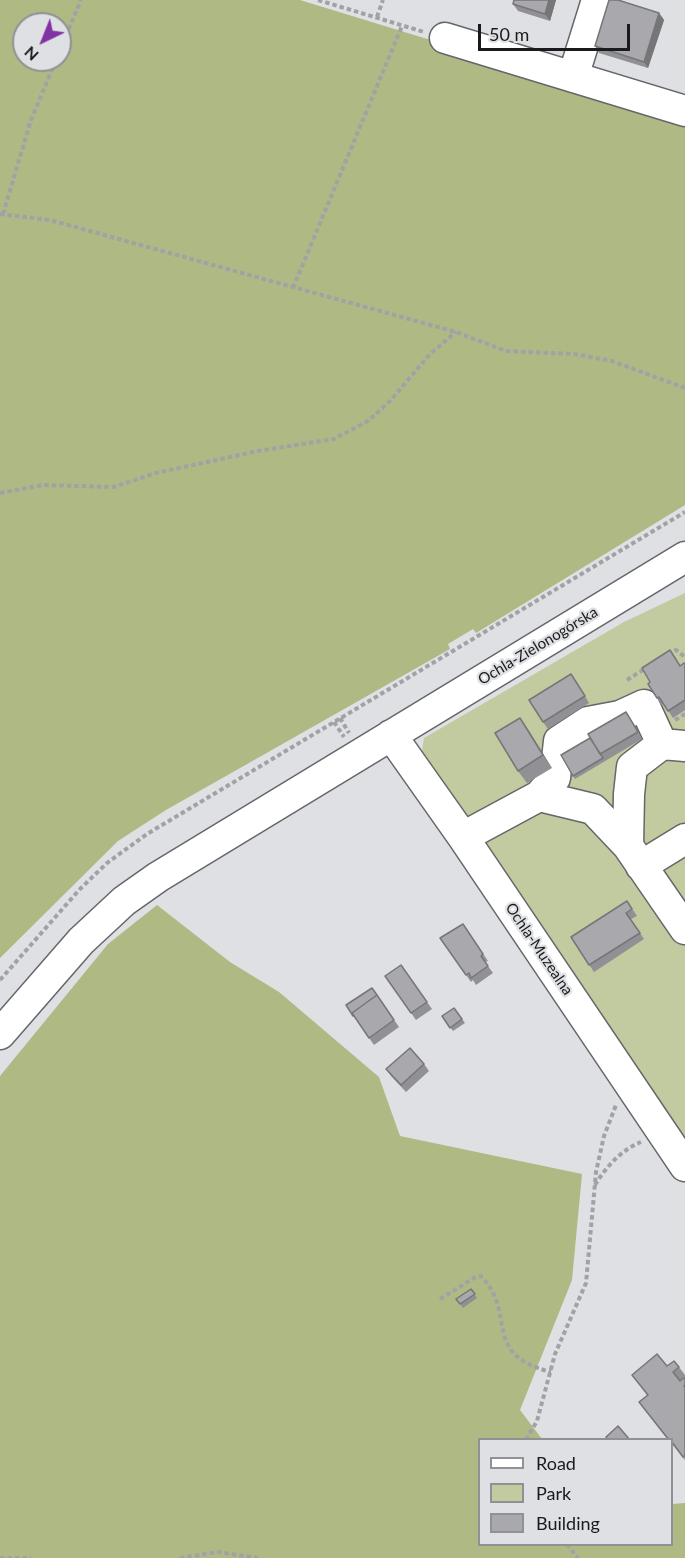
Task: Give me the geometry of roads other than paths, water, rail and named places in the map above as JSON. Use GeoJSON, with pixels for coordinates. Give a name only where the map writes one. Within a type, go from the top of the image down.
{"type":"FeatureCollection","features":[{"type":"Feature","properties":{"kind":"street"},"geometry":{"type":"LineString","coordinates":[[573,77],[597,0]]}},
{"type":"Feature","properties":{"kind":"street"},"geometry":{"type":"LineString","coordinates":[[445,38],[685,111]]}},
{"type":"Feature","properties":{"kind":"street","name":"Ochla-Zielonogórska"},"geometry":{"type":"LineString","coordinates":[[0,1034],[81,941],[124,901],[193,854],[685,557]]}},
{"type":"Feature","properties":{"kind":"street"},"geometry":{"type":"LineString","coordinates":[[463,837],[539,796],[555,778],[559,741],[588,722],[620,716],[644,705],[674,745],[632,767],[629,794],[634,856]]}},
{"type":"Feature","properties":{"kind":"street","name":"Ochla-Muzealna"},"geometry":{"type":"LineString","coordinates":[[391,735],[675,1127],[685,1166]]}},
{"type":"Feature","properties":{"kind":"street"},"geometry":{"type":"LineString","coordinates":[[539,796],[593,809],[634,856],[685,929]]}},
{"type":"Feature","properties":{"kind":"street"},"geometry":{"type":"LineString","coordinates":[[634,856],[685,839]]}}]}
